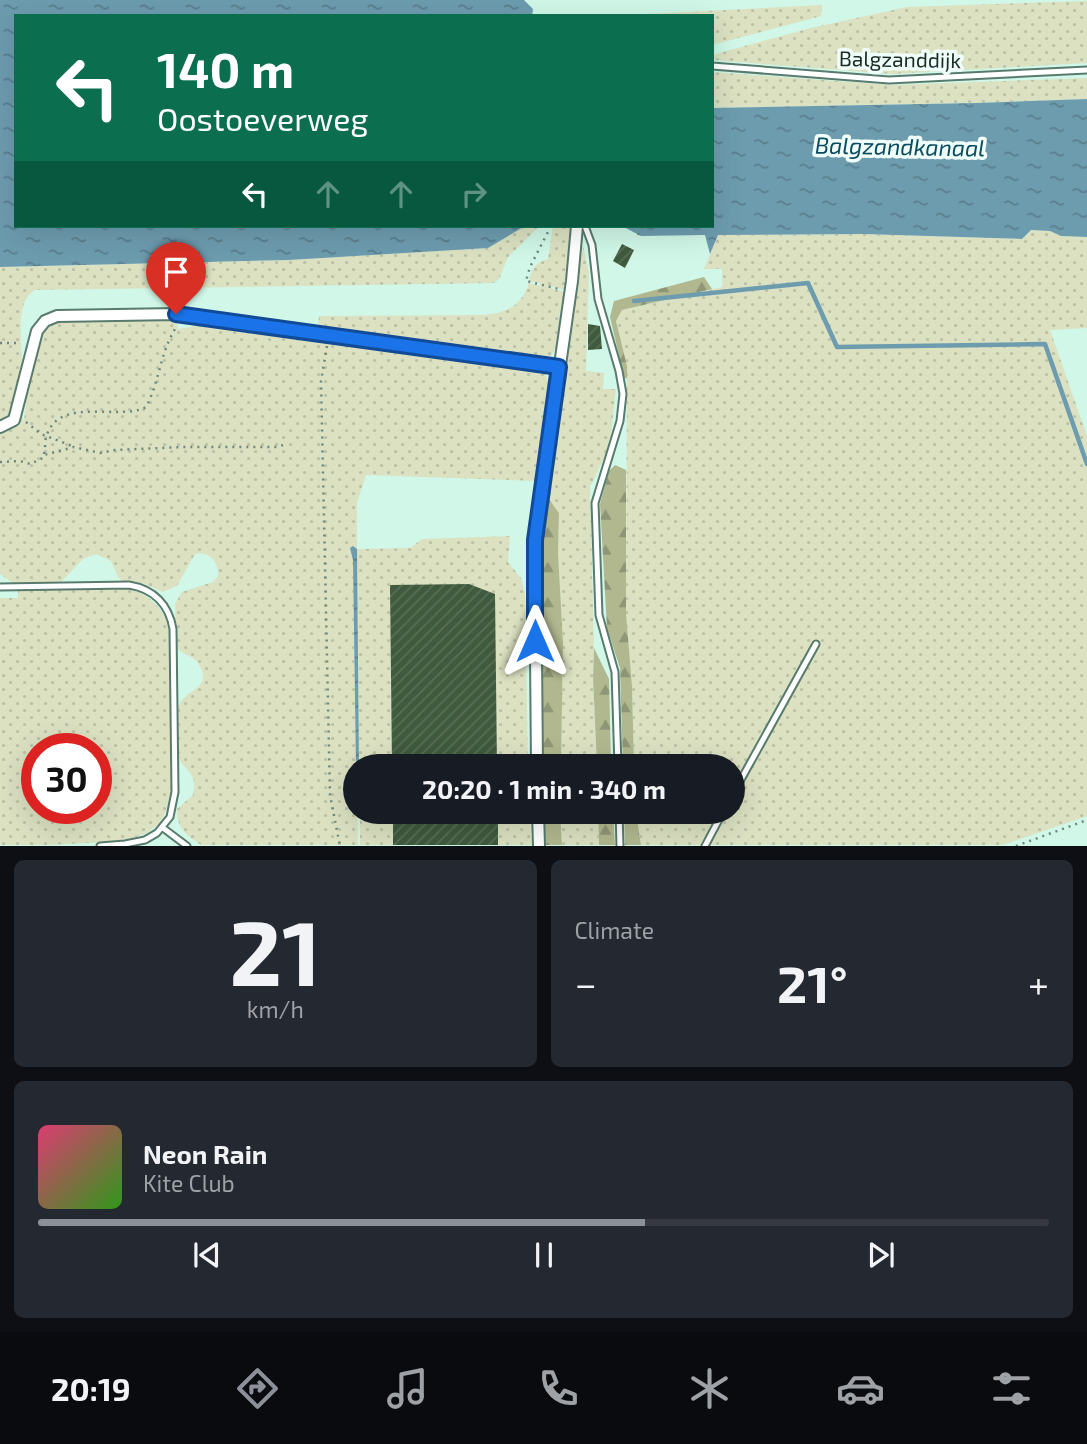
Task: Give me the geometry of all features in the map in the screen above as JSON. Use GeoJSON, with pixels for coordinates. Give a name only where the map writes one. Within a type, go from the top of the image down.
{"type":"FeatureCollection","features":[{"type":"Feature","properties":{"kind":"street"},"geometry":{"type":"LineString","coordinates":[[537,754],[535,540],[577,228]]}},
{"type":"Feature","properties":{"kind":"street"},"geometry":{"type":"LineString","coordinates":[[0,427],[14,421],[34,343],[41,326],[57,316],[176,314],[559,367]]}},
{"type":"Feature","properties":{"kind":"street"},"geometry":{"type":"LineString","coordinates":[[538,824],[539,845]]}},
{"type":"Feature","properties":{"kind":"lane","name":"Balgzanddijk"},"geometry":{"type":"LineString","coordinates":[[714,66],[889,80],[1087,71]]}},
{"type":"Feature","properties":{"kind":"lane"},"geometry":{"type":"LineString","coordinates":[[586,228],[592,245],[598,299],[623,394],[620,421],[595,503],[599,615],[615,672],[618,754]]}},
{"type":"Feature","properties":{"kind":"lane"},"geometry":{"type":"LineString","coordinates":[[0,587],[129,585],[146,590],[164,605],[173,629],[175,792],[170,817],[163,828],[145,839],[125,844],[100,845]]}},
{"type":"Feature","properties":{"kind":"lane"},"geometry":{"type":"LineString","coordinates":[[745,772],[816,644]]}},
{"type":"Feature","properties":{"kind":"lane"},"geometry":{"type":"LineString","coordinates":[[619,824],[620,845]]}},
{"type":"Feature","properties":{"kind":"lane"},"geometry":{"type":"LineString","coordinates":[[705,845],[716,824]]}},
{"type":"Feature","properties":{"kind":"lane"},"geometry":{"type":"LineString","coordinates":[[163,828],[187,845]]}},
{"type":"Feature","properties":{"kind":"path"},"geometry":{"type":"LineString","coordinates":[[549,287],[526,281],[530,267],[550,228]]}},
{"type":"Feature","properties":{"kind":"path"},"geometry":{"type":"LineString","coordinates":[[638,235],[642,228]]}},
{"type":"Feature","properties":{"kind":"path"},"geometry":{"type":"LineString","coordinates":[[44,455],[46,436],[52,424],[65,416],[139,410],[146,407],[159,377],[164,351],[172,332],[177,326],[196,322],[198,318]]}},
{"type":"Feature","properties":{"kind":"path"},"geometry":{"type":"LineString","coordinates":[[328,336],[321,381],[330,796],[340,845]]}},
{"type":"Feature","properties":{"kind":"path"},"geometry":{"type":"LineString","coordinates":[[0,344],[34,343]]}},
{"type":"Feature","properties":{"kind":"path"},"geometry":{"type":"LineString","coordinates":[[19,406],[26,424],[46,436],[100,453],[183,447],[275,447],[288,444]]}},
{"type":"Feature","properties":{"kind":"path"},"geometry":{"type":"LineString","coordinates":[[0,462],[20,461],[30,464],[44,455],[74,447]]}},
{"type":"Feature","properties":{"kind":"path"},"geometry":{"type":"LineString","coordinates":[[1016,845],[1087,820]]}},
{"type":"Feature","properties":{"kind":"green space"},"geometry":{"type":"Polygon","coordinates":[[[1087,1],[1087,63],[892,74],[714,60],[714,54],[811,28],[907,7],[1087,1]]]}},
{"type":"Feature","properties":{"kind":"green space"},"geometry":{"type":"Polygon","coordinates":[[[822,5],[821,16],[714,44],[714,14],[649,14],[822,5]]]}},
{"type":"Feature","properties":{"kind":"green space"},"geometry":{"type":"Polygon","coordinates":[[[714,72],[892,85],[1087,78],[1087,99],[714,108],[714,72]]]}},
{"type":"Feature","properties":{"kind":"green space"},"geometry":{"type":"Polygon","coordinates":[[[522,228],[538,228],[508,257],[499,279],[494,283],[35,290],[25,301],[21,316],[20,395],[13,412],[0,423],[0,267],[289,260],[488,248],[522,228]]]}},
{"type":"Feature","properties":{"kind":"green space"},"geometry":{"type":"Polygon","coordinates":[[[553,228],[574,228],[565,290],[549,286],[565,292],[559,340],[551,356],[544,361],[318,331],[319,316],[483,315],[506,310],[517,303],[529,283],[540,286],[540,283],[529,281],[531,273],[540,262],[548,259],[553,228]]]}},
{"type":"Feature","properties":{"kind":"green space"},"geometry":{"type":"Polygon","coordinates":[[[1031,230],[1050,231],[1062,236],[1087,237],[1087,328],[1050,330],[1087,436],[1087,816],[1003,845],[641,845],[638,824],[745,824],[745,754],[634,754],[626,613],[627,366],[616,321],[622,310],[722,287],[722,269],[704,269],[718,235],[863,234],[1022,239],[1031,230]]]}},
{"type":"Feature","properties":{"kind":"green space"},"geometry":{"type":"Polygon","coordinates":[[[583,245],[589,273],[586,371],[604,373],[603,389],[616,389],[606,454],[590,487],[596,754],[561,754],[563,642],[558,553],[559,513],[548,498],[550,466],[583,245]]]}},
{"type":"Feature","properties":{"kind":"green space"},"geometry":{"type":"Polygon","coordinates":[[[704,277],[712,289],[622,310],[616,321],[627,366],[627,379],[624,377],[610,317],[614,301],[704,277]]]}},
{"type":"Feature","properties":{"kind":"green space"},"geometry":{"type":"Polygon","coordinates":[[[176,318],[178,329],[207,324],[219,325],[538,370],[545,374],[551,390],[538,481],[366,475],[357,503],[357,549],[350,548],[353,560],[356,754],[343,754],[343,824],[358,824],[358,845],[201,845],[180,826],[177,809],[193,795],[194,783],[178,758],[177,714],[181,702],[203,679],[196,660],[176,647],[175,604],[182,592],[213,582],[218,576],[215,562],[209,556],[195,554],[177,586],[163,592],[142,583],[122,581],[111,561],[96,554],[83,559],[60,583],[14,584],[0,574],[0,430],[10,428],[21,414],[24,422],[38,343],[49,325],[64,320],[176,318]]]}},
{"type":"Feature","properties":{"kind":"green space"},"geometry":{"type":"Polygon","coordinates":[[[615,465],[626,470],[626,613],[634,754],[623,754],[620,668],[607,628],[600,504],[609,471],[615,465]]]}},
{"type":"Feature","properties":{"kind":"green space"},"geometry":{"type":"Polygon","coordinates":[[[548,498],[559,513],[558,553],[563,642],[561,754],[543,754],[539,598],[548,498]]]}},
{"type":"Feature","properties":{"kind":"green space"},"geometry":{"type":"Polygon","coordinates":[[[510,536],[508,562],[521,578],[525,593],[528,754],[359,754],[357,549],[410,548],[422,539],[510,536]]]}},
{"type":"Feature","properties":{"kind":"green space"},"geometry":{"type":"Polygon","coordinates":[[[124,588],[153,601],[162,613],[169,628],[172,786],[170,803],[160,823],[147,833],[124,841],[0,845],[0,598],[18,598],[18,590],[124,588]]]}},
{"type":"Feature","properties":{"kind":"green space"},"geometry":{"type":"Polygon","coordinates":[[[594,648],[609,679],[611,754],[596,754],[594,648]]]}},
{"type":"Feature","properties":{"kind":"green space"},"geometry":{"type":"Polygon","coordinates":[[[360,824],[530,824],[532,845],[360,845],[360,824]]]}},
{"type":"Feature","properties":{"kind":"green space"},"geometry":{"type":"Polygon","coordinates":[[[544,824],[561,824],[562,845],[545,845],[544,824]]]}},
{"type":"Feature","properties":{"kind":"green space"},"geometry":{"type":"Polygon","coordinates":[[[561,824],[598,824],[599,845],[562,845],[561,824]]]}},
{"type":"Feature","properties":{"kind":"green space"},"geometry":{"type":"Polygon","coordinates":[[[598,824],[614,824],[615,845],[599,845],[598,824]]]}},
{"type":"Feature","properties":{"kind":"green space"},"geometry":{"type":"Polygon","coordinates":[[[624,824],[638,824],[641,845],[625,845],[624,824]]]}},
{"type":"Feature","properties":{"kind":"water"},"geometry":{"type":"Polygon","coordinates":[[[0,0],[524,0],[533,9],[532,14],[14,14],[14,228],[522,228],[488,248],[289,260],[0,267],[0,0]]]}},
{"type":"Feature","properties":{"kind":"water","name":"Balgzandkanaal"},"geometry":{"type":"Polygon","coordinates":[[[1087,99],[1087,237],[1061,236],[1050,231],[1031,230],[1022,239],[863,234],[718,235],[710,254],[705,235],[641,236],[626,228],[714,228],[714,108],[1087,99]]]}},
{"type":"Feature","properties":{"kind":"water"},"geometry":{"type":"Polygon","coordinates":[[[353,546],[357,549],[359,754],[356,754],[353,560],[350,548],[353,546]]]}},
{"type":"Feature","properties":{"kind":"building"},"geometry":{"type":"Polygon","coordinates":[[[622,244],[634,250],[625,268],[613,261],[622,244]]]}},
{"type":"Feature","properties":{"kind":"building"},"geometry":{"type":"Polygon","coordinates":[[[588,324],[600,326],[602,349],[588,350],[588,324]]]}},
{"type":"Feature","properties":{"kind":"building"},"geometry":{"type":"Polygon","coordinates":[[[469,584],[495,594],[497,754],[392,754],[390,585],[469,584]]]}},
{"type":"Feature","properties":{"kind":"building"},"geometry":{"type":"Polygon","coordinates":[[[393,824],[498,824],[498,845],[393,845],[393,824]]]}},
{"type":"Feature","properties":{"kind":"waterway"},"geometry":{"type":"LineString","coordinates":[[634,301],[808,283],[837,347],[1045,344],[1087,464]]}},
{"type":"Feature","properties":{"kind":"route"},"geometry":{"type":"LineString","coordinates":[[176,314],[559,367],[535,540],[535,641]]}}]}
